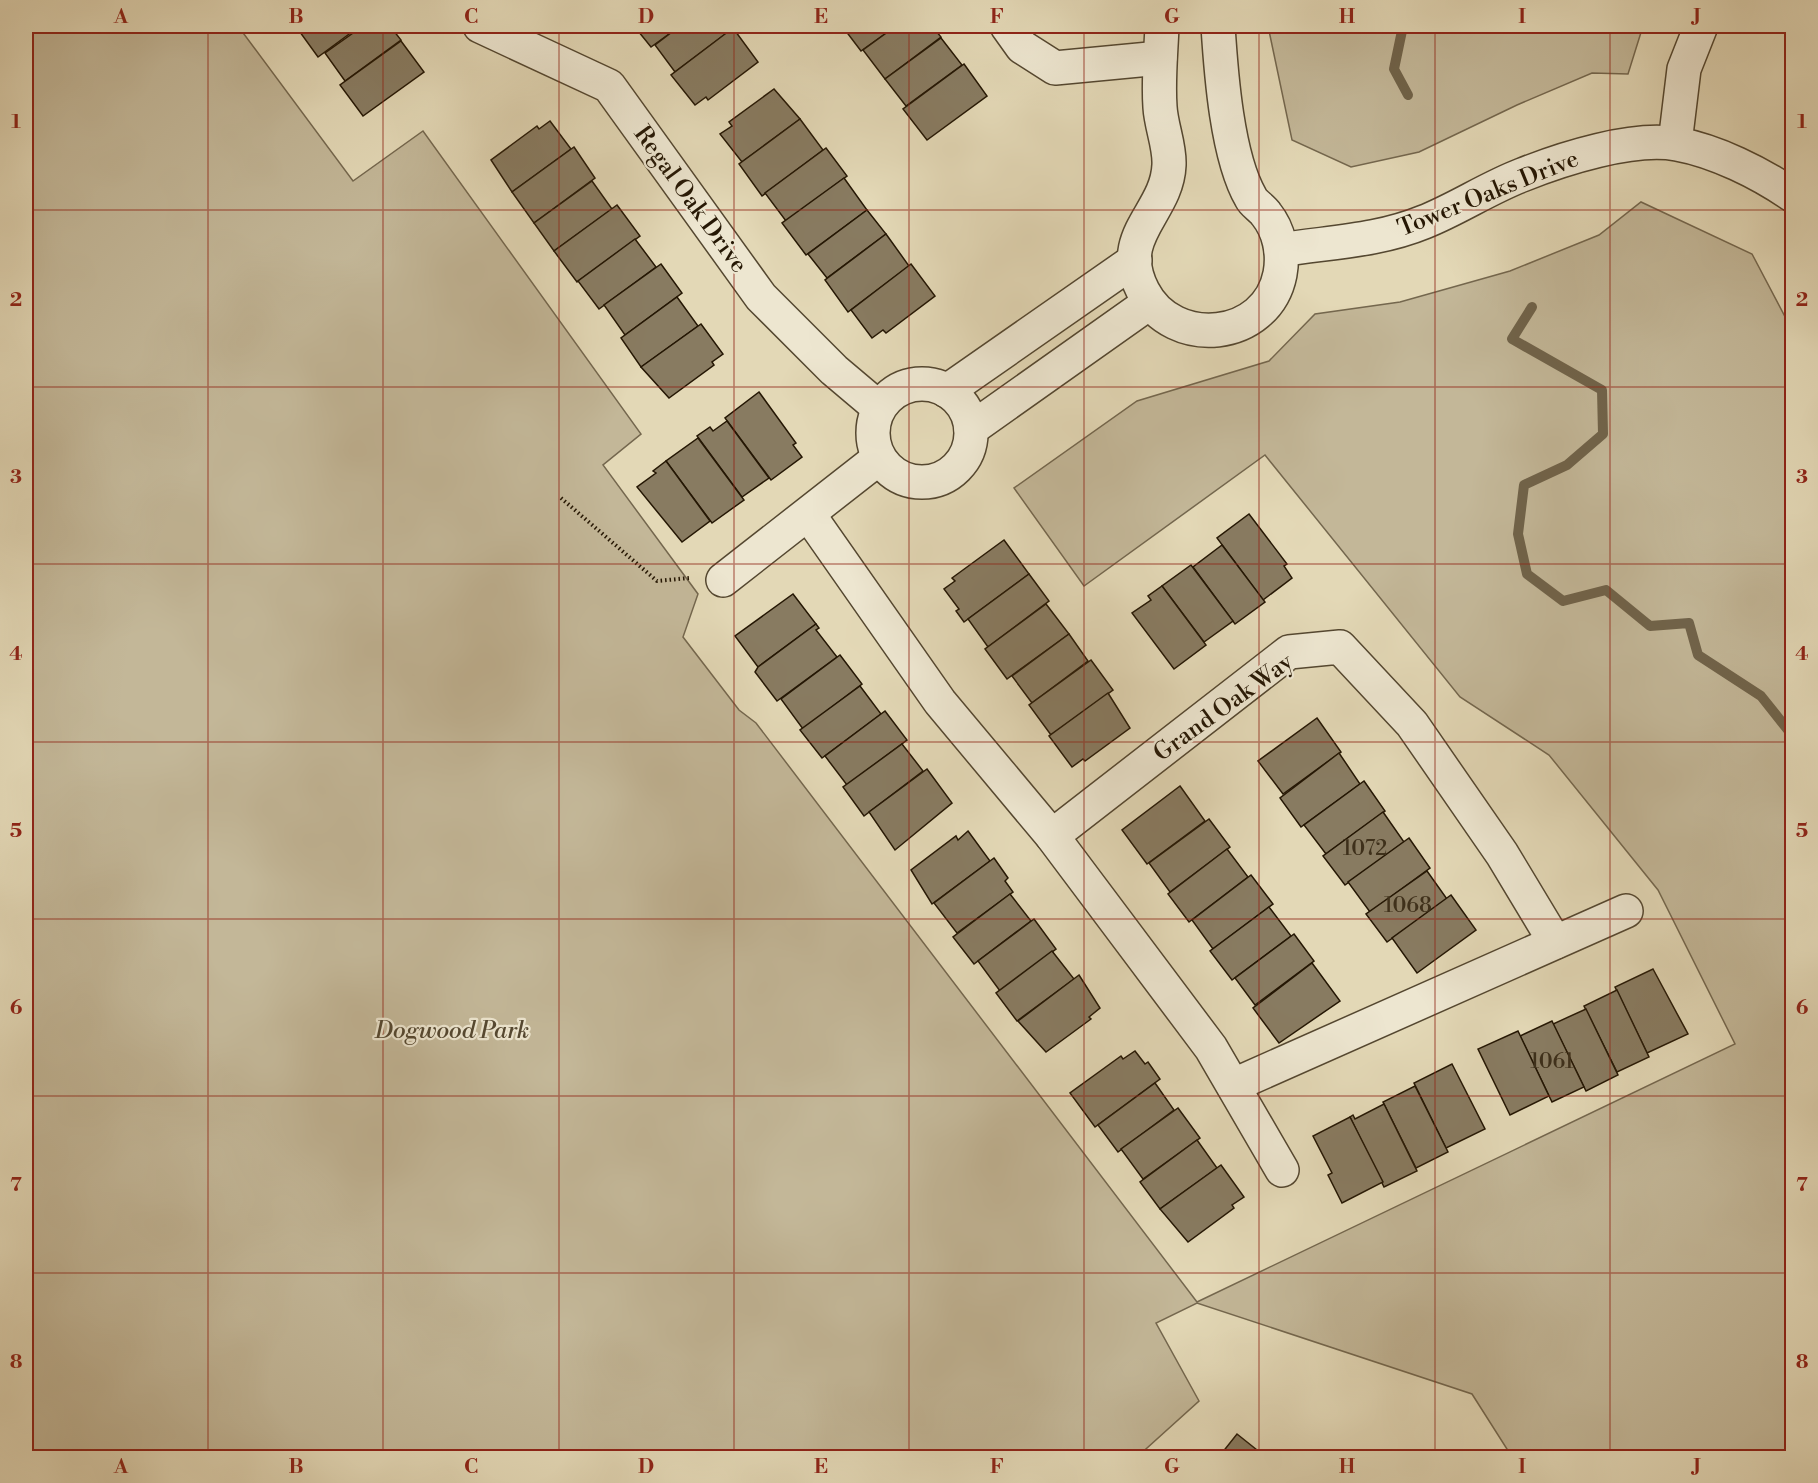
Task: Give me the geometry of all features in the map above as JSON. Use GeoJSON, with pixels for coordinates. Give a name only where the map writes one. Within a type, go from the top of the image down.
{"type":"FeatureCollection","features":[{"type":"Feature","properties":{"kind":"street","name":"Regal Oak Drive"},"geometry":{"type":"LineString","coordinates":[[480,26],[609,86],[761,297],[834,370],[879,408]]}},
{"type":"Feature","properties":{"kind":"street"},"geometry":{"type":"LineString","coordinates":[[1007,26],[1022,47],[1055,68],[1160,58]]}},
{"type":"Feature","properties":{"kind":"street"},"geometry":{"type":"LineString","coordinates":[[1161,26],[1160,108],[1169,165],[1161,202],[1146,218],[1137,239],[1136,276],[1149,303],[1167,319],[1188,329],[1212,332],[1235,327],[1256,314],[1272,296],[1280,274],[1281,250],[1276,231],[1266,213],[1251,199],[1233,158],[1218,26]]}},
{"type":"Feature","properties":{"kind":"street"},"geometry":{"type":"LineString","coordinates":[[1675,143],[1684,69],[1701,26]]}},
{"type":"Feature","properties":{"kind":"street","name":"Tower Oaks Drive"},"geometry":{"type":"LineString","coordinates":[[1281,250],[1366,240],[1424,222],[1522,175],[1611,146],[1675,143],[1704,151],[1772,181],[1792,195]]}},
{"type":"Feature","properties":{"kind":"street"},"geometry":{"type":"LineString","coordinates":[[947,391],[1135,260]]}},
{"type":"Feature","properties":{"kind":"street"},"geometry":{"type":"LineString","coordinates":[[971,429],[1149,303]]}},
{"type":"Feature","properties":{"kind":"street"},"geometry":{"type":"LineString","coordinates":[[930,384],[947,391],[967,412],[971,429],[968,452],[963,461],[951,474],[935,481],[913,482],[891,471],[879,458],[873,435],[879,408],[898,390],[912,385],[930,384]]}},
{"type":"Feature","properties":{"kind":"street"},"geometry":{"type":"LineString","coordinates":[[723,580],[879,458]]}},
{"type":"Feature","properties":{"kind":"street"},"geometry":{"type":"LineString","coordinates":[[809,515],[940,702],[1052,836],[1211,1048],[1282,1170]]}},
{"type":"Feature","properties":{"kind":"street","name":"Grand Oak Way"},"geometry":{"type":"LineString","coordinates":[[1052,836],[1288,652],[1340,647],[1424,741],[1502,854],[1555,942]]}},
{"type":"Feature","properties":{"kind":"street"},"geometry":{"type":"LineString","coordinates":[[1234,1084],[1626,911]]}},
{"type":"Feature","properties":{"kind":"path"},"geometry":{"type":"LineString","coordinates":[[561,498],[657,581],[709,573],[723,580]]}},
{"type":"Feature","properties":{"kind":"green space","name":"Dogwood Park"},"geometry":{"type":"Polygon","coordinates":[[[26,26],[238,26],[353,181],[423,131],[641,434],[603,465],[698,594],[683,637],[739,710],[756,723],[1197,1302],[1735,1044],[1658,890],[1549,755],[1460,697],[1265,455],[1084,586],[1014,488],[1137,401],[1269,361],[1315,314],[1400,302],[1510,271],[1599,235],[1641,202],[1752,254],[1792,330],[1792,1457],[1512,1457],[1472,1394],[1197,1303],[1156,1323],[1199,1401],[1137,1457],[26,1457],[26,26]]]}},
{"type":"Feature","properties":{"kind":"green space"},"geometry":{"type":"Polygon","coordinates":[[[1268,26],[1643,26],[1628,74],[1592,73],[1517,105],[1419,152],[1351,167],[1292,140],[1268,26]]]}},
{"type":"Feature","properties":{"kind":"building"},"geometry":{"type":"Polygon","coordinates":[[[300,26],[360,26],[318,57],[297,28],[300,26]]]}},
{"type":"Feature","properties":{"kind":"building"},"geometry":{"type":"Polygon","coordinates":[[[363,26],[390,26],[401,40],[345,81],[325,53],[363,26]]]}},
{"type":"Feature","properties":{"kind":"building"},"geometry":{"type":"Polygon","coordinates":[[[634,26],[680,26],[651,47],[634,26]]]}},
{"type":"Feature","properties":{"kind":"building"},"geometry":{"type":"Polygon","coordinates":[[[680,26],[736,26],[675,72],[655,45],[680,26]]]}},
{"type":"Feature","properties":{"kind":"building"},"geometry":{"type":"Polygon","coordinates":[[[842,26],[896,26],[861,51],[842,26]]]}},
{"type":"Feature","properties":{"kind":"building"},"geometry":{"type":"Polygon","coordinates":[[[896,26],[932,26],[941,37],[885,79],[863,50],[896,26]]]}},
{"type":"Feature","properties":{"kind":"building"},"geometry":{"type":"Polygon","coordinates":[[[733,28],[758,62],[708,100],[706,97],[695,105],[671,75],[733,28]]]}},
{"type":"Feature","properties":{"kind":"building"},"geometry":{"type":"Polygon","coordinates":[[[941,38],[962,65],[906,106],[885,79],[941,38]]]}},
{"type":"Feature","properties":{"kind":"building"},"geometry":{"type":"Polygon","coordinates":[[[401,41],[424,72],[363,116],[340,85],[401,41]]]}},
{"type":"Feature","properties":{"kind":"building"},"geometry":{"type":"Polygon","coordinates":[[[964,64],[987,96],[927,140],[903,109],[964,64]]]}},
{"type":"Feature","properties":{"kind":"building"},"geometry":{"type":"Polygon","coordinates":[[[774,89],[800,119],[742,162],[720,134],[732,126],[729,122],[774,89]]]}},
{"type":"Feature","properties":{"kind":"building"},"geometry":{"type":"Polygon","coordinates":[[[800,119],[823,150],[762,196],[739,164],[800,119]]]}},
{"type":"Feature","properties":{"kind":"building"},"geometry":{"type":"Polygon","coordinates":[[[550,121],[571,149],[512,192],[491,160],[537,126],[539,129],[550,121]]]}},
{"type":"Feature","properties":{"kind":"building"},"geometry":{"type":"Polygon","coordinates":[[[574,147],[595,178],[534,223],[512,192],[574,147]]]}},
{"type":"Feature","properties":{"kind":"building"},"geometry":{"type":"Polygon","coordinates":[[[826,148],[847,176],[786,221],[765,193],[826,148]]]}},
{"type":"Feature","properties":{"kind":"building"},"geometry":{"type":"Polygon","coordinates":[[[844,178],[867,210],[806,255],[782,223],[844,178]]]}},
{"type":"Feature","properties":{"kind":"building"},"geometry":{"type":"Polygon","coordinates":[[[592,181],[612,209],[554,251],[534,223],[592,181]]]}},
{"type":"Feature","properties":{"kind":"building"},"geometry":{"type":"Polygon","coordinates":[[[617,205],[640,236],[577,282],[554,251],[617,205]]]}},
{"type":"Feature","properties":{"kind":"building"},"geometry":{"type":"Polygon","coordinates":[[[867,210],[886,234],[827,278],[808,254],[867,210]]]}},
{"type":"Feature","properties":{"kind":"building"},"geometry":{"type":"Polygon","coordinates":[[[886,234],[909,266],[848,312],[825,280],[886,234]]]}},
{"type":"Feature","properties":{"kind":"building"},"geometry":{"type":"Polygon","coordinates":[[[635,239],[656,267],[599,309],[578,281],[635,239]]]}},
{"type":"Feature","properties":{"kind":"building"},"geometry":{"type":"Polygon","coordinates":[[[661,264],[682,293],[625,335],[604,305],[661,264]]]}},
{"type":"Feature","properties":{"kind":"building"},"geometry":{"type":"Polygon","coordinates":[[[911,264],[935,296],[886,333],[883,330],[872,338],[851,310],[911,264]]]}},
{"type":"Feature","properties":{"kind":"building"},"geometry":{"type":"Polygon","coordinates":[[[677,297],[698,326],[641,367],[621,338],[677,297]]]}},
{"type":"Feature","properties":{"kind":"building"},"geometry":{"type":"Polygon","coordinates":[[[701,324],[723,354],[712,362],[714,365],[669,398],[641,367],[701,324]]]}},
{"type":"Feature","properties":{"kind":"building"},"geometry":{"type":"Polygon","coordinates":[[[759,392],[796,443],[793,445],[802,457],[771,480],[725,418],[759,392]]]}},
{"type":"Feature","properties":{"kind":"building"},"geometry":{"type":"Polygon","coordinates":[[[727,421],[769,478],[742,497],[697,436],[710,427],[713,431],[727,421]]]}},
{"type":"Feature","properties":{"kind":"building"},"geometry":{"type":"Polygon","coordinates":[[[698,438],[744,500],[712,523],[666,461],[698,438]]]}},
{"type":"Feature","properties":{"kind":"building"},"geometry":{"type":"Polygon","coordinates":[[[666,461],[710,521],[682,542],[637,487],[656,473],[653,471],[666,461]]]}},
{"type":"Feature","properties":{"kind":"building"},"geometry":{"type":"Polygon","coordinates":[[[1249,514],[1287,564],[1284,566],[1292,578],[1263,600],[1217,538],[1249,514]]]}},
{"type":"Feature","properties":{"kind":"building"},"geometry":{"type":"Polygon","coordinates":[[[1004,540],[1029,574],[964,622],[956,611],[959,609],[944,589],[955,581],[952,578],[1004,540]]]}},
{"type":"Feature","properties":{"kind":"building"},"geometry":{"type":"Polygon","coordinates":[[[1222,545],[1265,602],[1235,624],[1193,567],[1222,545]]]}},
{"type":"Feature","properties":{"kind":"building"},"geometry":{"type":"Polygon","coordinates":[[[1191,565],[1233,621],[1204,642],[1162,586],[1191,565]]]}},
{"type":"Feature","properties":{"kind":"building"},"geometry":{"type":"Polygon","coordinates":[[[1029,574],[1049,601],[988,647],[968,619],[1029,574]]]}},
{"type":"Feature","properties":{"kind":"building"},"geometry":{"type":"Polygon","coordinates":[[[1162,586],[1206,645],[1174,669],[1132,613],[1151,600],[1148,596],[1162,586]]]}},
{"type":"Feature","properties":{"kind":"building"},"geometry":{"type":"Polygon","coordinates":[[[793,594],[816,624],[758,667],[735,636],[793,594]]]}},
{"type":"Feature","properties":{"kind":"building"},"geometry":{"type":"Polygon","coordinates":[[[1046,604],[1069,634],[1007,679],[985,649],[1046,604]]]}},
{"type":"Feature","properties":{"kind":"building"},"geometry":{"type":"Polygon","coordinates":[[[816,624],[819,628],[816,630],[837,657],[777,701],[755,672],[758,667],[816,624]]]}},
{"type":"Feature","properties":{"kind":"building"},"geometry":{"type":"Polygon","coordinates":[[[1069,634],[1088,661],[1032,703],[1012,676],[1069,634]]]}},
{"type":"Feature","properties":{"kind":"building"},"geometry":{"type":"Polygon","coordinates":[[[840,655],[862,684],[803,729],[781,699],[840,655]]]}},
{"type":"Feature","properties":{"kind":"building"},"geometry":{"type":"Polygon","coordinates":[[[1091,660],[1113,690],[1051,735],[1029,705],[1091,660]]]}},
{"type":"Feature","properties":{"kind":"building"},"geometry":{"type":"Polygon","coordinates":[[[860,686],[881,714],[822,758],[800,730],[860,686]]]}},
{"type":"Feature","properties":{"kind":"building"},"geometry":{"type":"Polygon","coordinates":[[[1108,693],[1130,728],[1085,761],[1083,759],[1072,767],[1049,736],[1108,693]]]}},
{"type":"Feature","properties":{"kind":"building"},"geometry":{"type":"Polygon","coordinates":[[[885,711],[907,740],[847,785],[825,756],[885,711]]]}},
{"type":"Feature","properties":{"kind":"building"},"geometry":{"type":"Polygon","coordinates":[[[1317,718],[1341,752],[1283,794],[1258,761],[1317,718]]]}},
{"type":"Feature","properties":{"kind":"building"},"geometry":{"type":"Polygon","coordinates":[[[902,744],[923,771],[864,816],[843,787],[902,744]]]}},
{"type":"Feature","properties":{"kind":"building"},"geometry":{"type":"Polygon","coordinates":[[[1339,753],[1360,784],[1301,827],[1280,798],[1339,753]]]}},
{"type":"Feature","properties":{"kind":"building"},"geometry":{"type":"Polygon","coordinates":[[[927,769],[952,803],[895,850],[869,812],[927,769]]]}},
{"type":"Feature","properties":{"kind":"building"},"geometry":{"type":"Polygon","coordinates":[[[1364,781],[1385,811],[1326,854],[1304,825],[1364,781]]]}},
{"type":"Feature","properties":{"kind":"building"},"geometry":{"type":"Polygon","coordinates":[[[1180,786],[1205,821],[1147,864],[1122,830],[1180,786]]]}},
{"type":"Feature","properties":{"kind":"building"},"geometry":{"type":"Polygon","coordinates":[[[1383,812],[1404,842],[1345,885],[1323,856],[1383,812]]]}},
{"type":"Feature","properties":{"kind":"building"},"geometry":{"type":"Polygon","coordinates":[[[1209,819],[1230,847],[1170,892],[1149,863],[1209,819]]]}},
{"type":"Feature","properties":{"kind":"building"},"geometry":{"type":"Polygon","coordinates":[[[968,831],[990,861],[932,904],[911,870],[956,836],[958,840],[968,831]]]}},
{"type":"Feature","properties":{"kind":"building"},"geometry":{"type":"Polygon","coordinates":[[[1409,838],[1430,868],[1370,912],[1348,882],[1409,838]]]}},
{"type":"Feature","properties":{"kind":"building"},"geometry":{"type":"Polygon","coordinates":[[[1227,849],[1248,877],[1189,922],[1168,894],[1227,849]]]}},
{"type":"Feature","properties":{"kind":"building"},"geometry":{"type":"Polygon","coordinates":[[[994,858],[1008,878],[1005,881],[1013,892],[957,933],[934,903],[994,858]]]}},
{"type":"Feature","properties":{"kind":"building"},"geometry":{"type":"Polygon","coordinates":[[[1427,871],[1447,899],[1387,942],[1366,914],[1427,871]]]}},
{"type":"Feature","properties":{"kind":"building"},"geometry":{"type":"Polygon","coordinates":[[[1251,875],[1273,904],[1213,949],[1192,920],[1251,875]]]}},
{"type":"Feature","properties":{"kind":"building"},"geometry":{"type":"Polygon","coordinates":[[[1010,894],[1031,921],[974,964],[953,937],[1010,894]]]}},
{"type":"Feature","properties":{"kind":"building"},"geometry":{"type":"Polygon","coordinates":[[[1451,895],[1476,930],[1417,973],[1392,938],[1451,895]]]}},
{"type":"Feature","properties":{"kind":"building"},"geometry":{"type":"Polygon","coordinates":[[[1269,907],[1291,936],[1232,980],[1210,951],[1269,907]]]}},
{"type":"Feature","properties":{"kind":"building"},"geometry":{"type":"Polygon","coordinates":[[[1034,919],[1056,949],[1000,991],[978,961],[1034,919]]]}},
{"type":"Feature","properties":{"kind":"building"},"geometry":{"type":"Polygon","coordinates":[[[1294,934],[1314,961],[1255,1005],[1235,978],[1294,934]]]}},
{"type":"Feature","properties":{"kind":"building"},"geometry":{"type":"Polygon","coordinates":[[[1052,951],[1074,979],[1017,1021],[996,993],[1052,951]]]}},
{"type":"Feature","properties":{"kind":"building"},"geometry":{"type":"Polygon","coordinates":[[[1312,963],[1340,1001],[1279,1043],[1253,1008],[1312,963]]]}},
{"type":"Feature","properties":{"kind":"building"},"geometry":{"type":"Polygon","coordinates":[[[1653,969],[1688,1034],[1647,1053],[1615,987],[1653,969]]]}},
{"type":"Feature","properties":{"kind":"building"},"geometry":{"type":"Polygon","coordinates":[[[1079,975],[1100,1008],[1089,1017],[1091,1019],[1046,1052],[1018,1021],[1079,975]]]}},
{"type":"Feature","properties":{"kind":"building"},"geometry":{"type":"Polygon","coordinates":[[[1617,990],[1649,1057],[1617,1072],[1584,1006],[1617,990]]]}},
{"type":"Feature","properties":{"kind":"building"},"geometry":{"type":"Polygon","coordinates":[[[1586,1009],[1618,1075],[1586,1091],[1553,1024],[1586,1009]]]}},
{"type":"Feature","properties":{"kind":"building"},"geometry":{"type":"Polygon","coordinates":[[[1552,1021],[1584,1087],[1552,1102],[1520,1036],[1552,1021]]]}},
{"type":"Feature","properties":{"kind":"building"},"geometry":{"type":"Polygon","coordinates":[[[1518,1031],[1549,1096],[1510,1115],[1478,1049],[1518,1031]]]}},
{"type":"Feature","properties":{"kind":"building"},"geometry":{"type":"Polygon","coordinates":[[[1135,1051],[1145,1064],[1148,1062],[1160,1079],[1095,1127],[1070,1093],[1121,1056],[1123,1059],[1135,1051]]]}},
{"type":"Feature","properties":{"kind":"building"},"geometry":{"type":"Polygon","coordinates":[[[1452,1064],[1485,1129],[1446,1148],[1414,1083],[1452,1064]]]}},
{"type":"Feature","properties":{"kind":"building"},"geometry":{"type":"Polygon","coordinates":[[[1155,1083],[1174,1110],[1118,1152],[1098,1125],[1155,1083]]]}},
{"type":"Feature","properties":{"kind":"building"},"geometry":{"type":"Polygon","coordinates":[[[1415,1086],[1448,1152],[1416,1168],[1383,1102],[1415,1086]]]}},
{"type":"Feature","properties":{"kind":"building"},"geometry":{"type":"Polygon","coordinates":[[[1384,1104],[1417,1171],[1384,1187],[1350,1117],[1353,1115],[1355,1119],[1384,1104]]]}},
{"type":"Feature","properties":{"kind":"building"},"geometry":{"type":"Polygon","coordinates":[[[1178,1108],[1200,1138],[1143,1179],[1121,1149],[1178,1108]]]}},
{"type":"Feature","properties":{"kind":"building"},"geometry":{"type":"Polygon","coordinates":[[[1350,1117],[1383,1182],[1342,1203],[1328,1175],[1332,1173],[1313,1136],[1350,1117]]]}},
{"type":"Feature","properties":{"kind":"building"},"geometry":{"type":"Polygon","coordinates":[[[1197,1140],[1217,1168],[1160,1209],[1140,1182],[1197,1140]]]}},
{"type":"Feature","properties":{"kind":"building"},"geometry":{"type":"Polygon","coordinates":[[[1221,1165],[1244,1197],[1232,1205],[1234,1208],[1188,1242],[1160,1209],[1221,1165]]]}},
{"type":"Feature","properties":{"kind":"building"},"geometry":{"type":"Polygon","coordinates":[[[1237,1434],[1267,1458],[1218,1458],[1237,1434]]]}},
{"type":"Feature","properties":{"kind":"waterway"},"geometry":{"type":"LineString","coordinates":[[1403,26],[1394,69],[1408,95]]}},
{"type":"Feature","properties":{"kind":"waterway"},"geometry":{"type":"LineString","coordinates":[[1532,307],[1512,339],[1602,390],[1603,434],[1567,465],[1524,485],[1518,534],[1527,574],[1563,601],[1606,590],[1650,626],[1689,623],[1698,655],[1761,696],[1792,735]]}}]}
